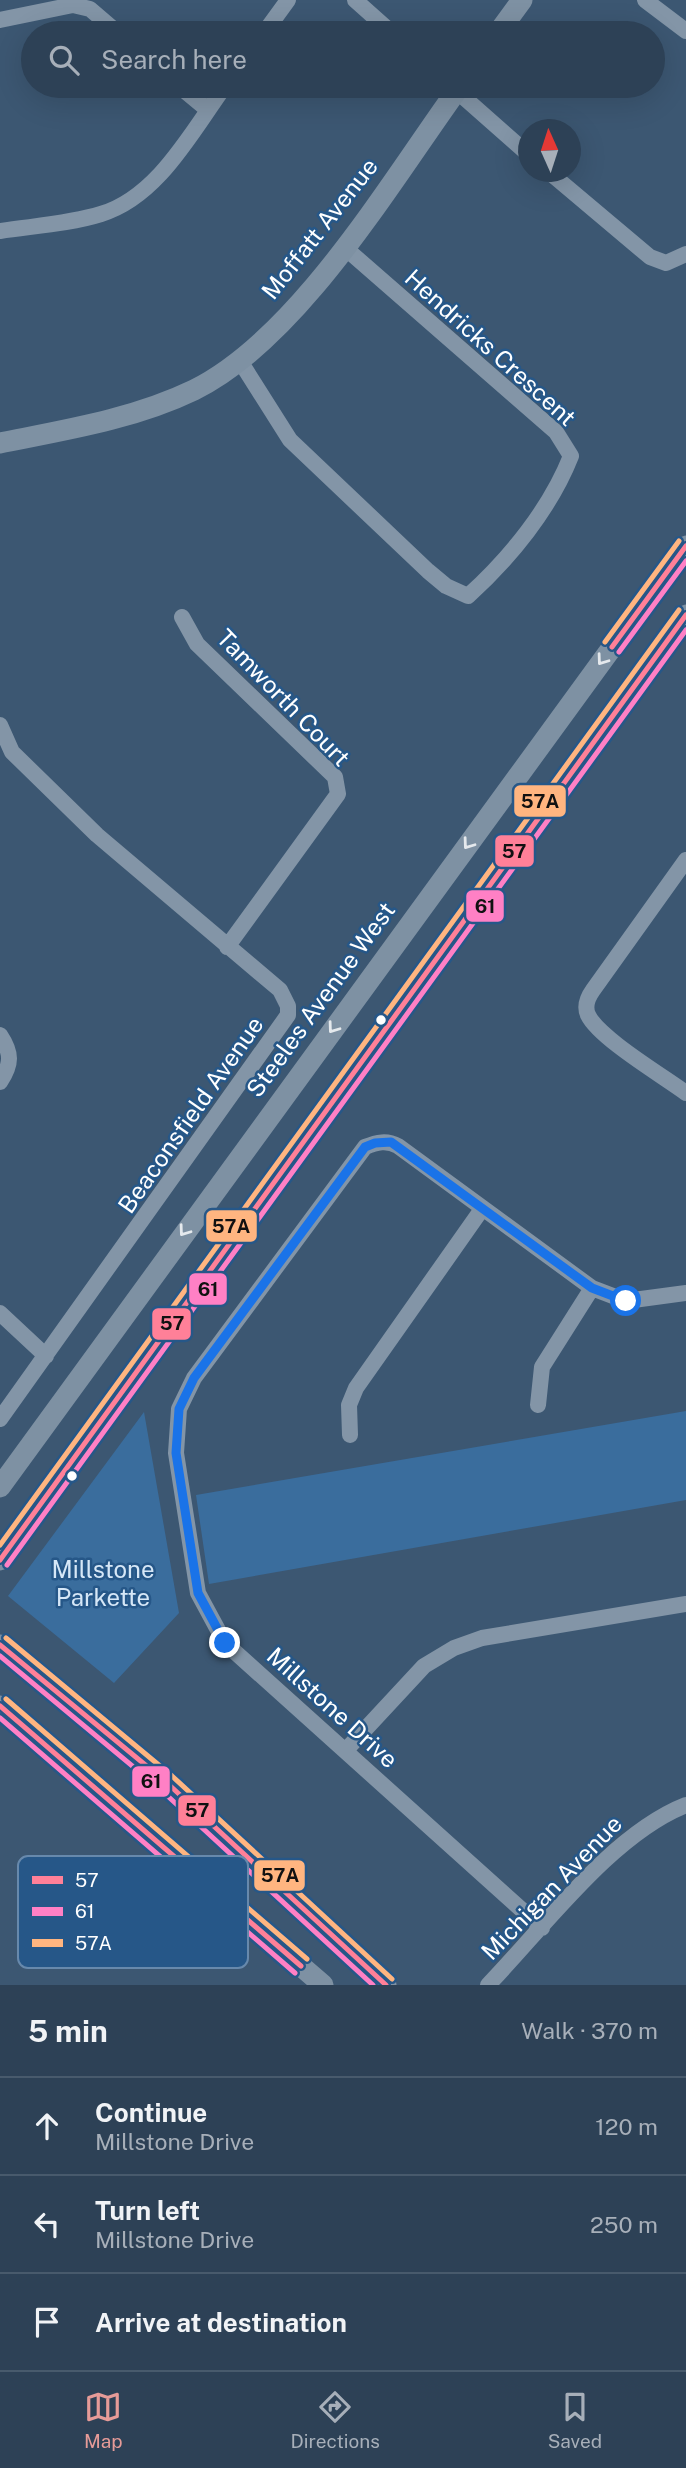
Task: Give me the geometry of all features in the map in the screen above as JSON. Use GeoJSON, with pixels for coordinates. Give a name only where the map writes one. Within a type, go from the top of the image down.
{"type":"FeatureCollection","features":[{"type":"Feature","properties":{"kind":"main road"},"geometry":{"type":"LineString","coordinates":[[507,21],[522,0]]}},
{"type":"Feature","properties":{"kind":"main road","name":"Moffatt Avenue"},"geometry":{"type":"LineString","coordinates":[[0,443],[110,420],[193,390],[240,361],[312,288],[344,247],[448,98]]}},
{"type":"Feature","properties":{"kind":"main road","name":"Steeles Avenue West"},"geometry":{"type":"LineString","coordinates":[[0,1487],[686,546]]}},
{"type":"Feature","properties":{"kind":"main road"},"geometry":{"type":"LineString","coordinates":[[0,1560],[686,615]]}},
{"type":"Feature","properties":{"kind":"main road"},"geometry":{"type":"LineString","coordinates":[[0,1645],[166,1782],[246,1856]]}},
{"type":"Feature","properties":{"kind":"main road"},"geometry":{"type":"LineString","coordinates":[[4,1712],[172,1856]]}},
{"type":"Feature","properties":{"kind":"main road"},"geometry":{"type":"LineString","coordinates":[[248,1858],[386,1985]]}},
{"type":"Feature","properties":{"kind":"main road"},"geometry":{"type":"LineString","coordinates":[[248,1921],[323,1985]]}},
{"type":"Feature","properties":{"kind":"street"},"geometry":{"type":"LineString","coordinates":[[273,21],[288,0]]}},
{"type":"Feature","properties":{"kind":"street"},"geometry":{"type":"LineString","coordinates":[[355,0],[379,21]]}},
{"type":"Feature","properties":{"kind":"street"},"geometry":{"type":"LineString","coordinates":[[645,0],[686,31]]}},
{"type":"Feature","properties":{"kind":"street"},"geometry":{"type":"LineString","coordinates":[[0,20],[73,5],[90,9],[104,21]]}},
{"type":"Feature","properties":{"kind":"street"},"geometry":{"type":"LineString","coordinates":[[194,98],[208,110]]}},
{"type":"Feature","properties":{"kind":"street"},"geometry":{"type":"LineString","coordinates":[[0,231],[102,214],[139,194],[170,163],[216,98]]}},
{"type":"Feature","properties":{"kind":"street"},"geometry":{"type":"LineString","coordinates":[[468,98],[518,145]]}},
{"type":"Feature","properties":{"kind":"street"},"geometry":{"type":"LineString","coordinates":[[561,182],[650,257],[666,263],[686,254]]}},
{"type":"Feature","properties":{"kind":"street","name":"Hendricks Crescent"},"geometry":{"type":"LineString","coordinates":[[240,361],[290,440],[437,579],[468,596],[494,573],[556,491],[571,456],[556,432],[344,247]]}},
{"type":"Feature","properties":{"kind":"street","name":"Tamworth Court"},"geometry":{"type":"LineString","coordinates":[[182,617],[197,644],[335,778],[338,794],[227,947]]}},
{"type":"Feature","properties":{"kind":"street","name":"Beaconsfield Avenue"},"geometry":{"type":"LineString","coordinates":[[0,725],[12,752],[88,826],[280,990],[288,1015],[46,1356]]}},
{"type":"Feature","properties":{"kind":"street"},"geometry":{"type":"LineString","coordinates":[[686,860],[593,990],[586,1004],[587,1013],[604,1034],[686,1093]]}},
{"type":"Feature","properties":{"kind":"street"},"geometry":{"type":"LineString","coordinates":[[0,1035],[9,1049],[10,1068],[0,1082]]}},
{"type":"Feature","properties":{"kind":"street","name":"Millstone Drive"},"geometry":{"type":"LineString","coordinates":[[542,1928],[225,1643],[205,1611],[198,1593],[176,1453],[179,1409],[194,1378],[365,1147],[375,1143],[391,1142],[592,1288],[626,1301],[686,1293]]}},
{"type":"Feature","properties":{"kind":"street"},"geometry":{"type":"LineString","coordinates":[[350,1435],[349,1405],[356,1388],[482,1209]]}},
{"type":"Feature","properties":{"kind":"street"},"geometry":{"type":"LineString","coordinates":[[538,1405],[542,1367],[592,1288]]}},
{"type":"Feature","properties":{"kind":"street"},"geometry":{"type":"LineString","coordinates":[[0,1313],[46,1356],[0,1419]]}},
{"type":"Feature","properties":{"kind":"street"},"geometry":{"type":"LineString","coordinates":[[346,1750],[425,1666],[454,1648],[482,1638],[686,1604]]}},
{"type":"Feature","properties":{"kind":"street","name":"Michigan Avenue"},"geometry":{"type":"LineString","coordinates":[[488,1985],[618,1848],[659,1816],[686,1805]]}},
{"type":"Feature","properties":{"kind":"green space"},"geometry":{"type":"Polygon","coordinates":[[[686,1411],[686,1500],[209,1584],[196,1495],[686,1411]]]}},
{"type":"Feature","properties":{"kind":"green space","name":"Millstone Parkette"},"geometry":{"type":"Polygon","coordinates":[[[144,1412],[179,1613],[114,1683],[8,1596],[144,1412]]]}},
{"type":"Feature","properties":{"kind":"transit line","name":"57A"},"geometry":{"type":"LineString","coordinates":[[605,642],[679,541]]}},
{"type":"Feature","properties":{"kind":"transit line","name":"57"},"geometry":{"type":"LineString","coordinates":[[612,647],[686,546]]}},
{"type":"Feature","properties":{"kind":"transit line","name":"61"},"geometry":{"type":"LineString","coordinates":[[619,652],[686,561]]}},
{"type":"Feature","properties":{"kind":"transit line","name":"57A"},"geometry":{"type":"LineString","coordinates":[[0,1545],[679,610]]}},
{"type":"Feature","properties":{"kind":"transit line","name":"57"},"geometry":{"type":"LineString","coordinates":[[0,1560],[686,615]]}},
{"type":"Feature","properties":{"kind":"transit line","name":"61"},"geometry":{"type":"LineString","coordinates":[[7,1565],[686,630]]}},
{"type":"Feature","properties":{"kind":"transit line","name":"57A"},"geometry":{"type":"LineString","coordinates":[[6,1638],[172,1776],[392,1979]]}},
{"type":"Feature","properties":{"kind":"transit line","name":"57"},"geometry":{"type":"LineString","coordinates":[[0,1645],[166,1782],[246,1856]]}},
{"type":"Feature","properties":{"kind":"transit line","name":"61"},"geometry":{"type":"LineString","coordinates":[[0,1656],[160,1789],[233,1856]]}},
{"type":"Feature","properties":{"kind":"transit line","name":"57A"},"geometry":{"type":"LineString","coordinates":[[6,1699],[188,1856]]}},
{"type":"Feature","properties":{"kind":"transit line","name":"57"},"geometry":{"type":"LineString","coordinates":[[0,1706],[174,1856]]}},
{"type":"Feature","properties":{"kind":"transit line","name":"61"},"geometry":{"type":"LineString","coordinates":[[0,1718],[160,1856]]}},
{"type":"Feature","properties":{"kind":"transit line","name":"57"},"geometry":{"type":"LineString","coordinates":[[248,1858],[386,1985]]}},
{"type":"Feature","properties":{"kind":"transit line","name":"61"},"geometry":{"type":"LineString","coordinates":[[248,1870],[373,1985]]}},
{"type":"Feature","properties":{"kind":"transit line","name":"57A"},"geometry":{"type":"LineString","coordinates":[[248,1908],[307,1959]]}},
{"type":"Feature","properties":{"kind":"transit line","name":"57"},"geometry":{"type":"LineString","coordinates":[[248,1920],[301,1966]]}},
{"type":"Feature","properties":{"kind":"transit line","name":"61"},"geometry":{"type":"LineString","coordinates":[[248,1932],[295,1973]]}},
{"type":"Feature","properties":{"kind":"route"},"geometry":{"type":"LineString","coordinates":[[225,1643],[205,1611],[198,1593],[176,1453],[179,1409],[194,1378],[365,1147],[391,1142],[398,1146],[592,1288],[626,1301]]}}]}
